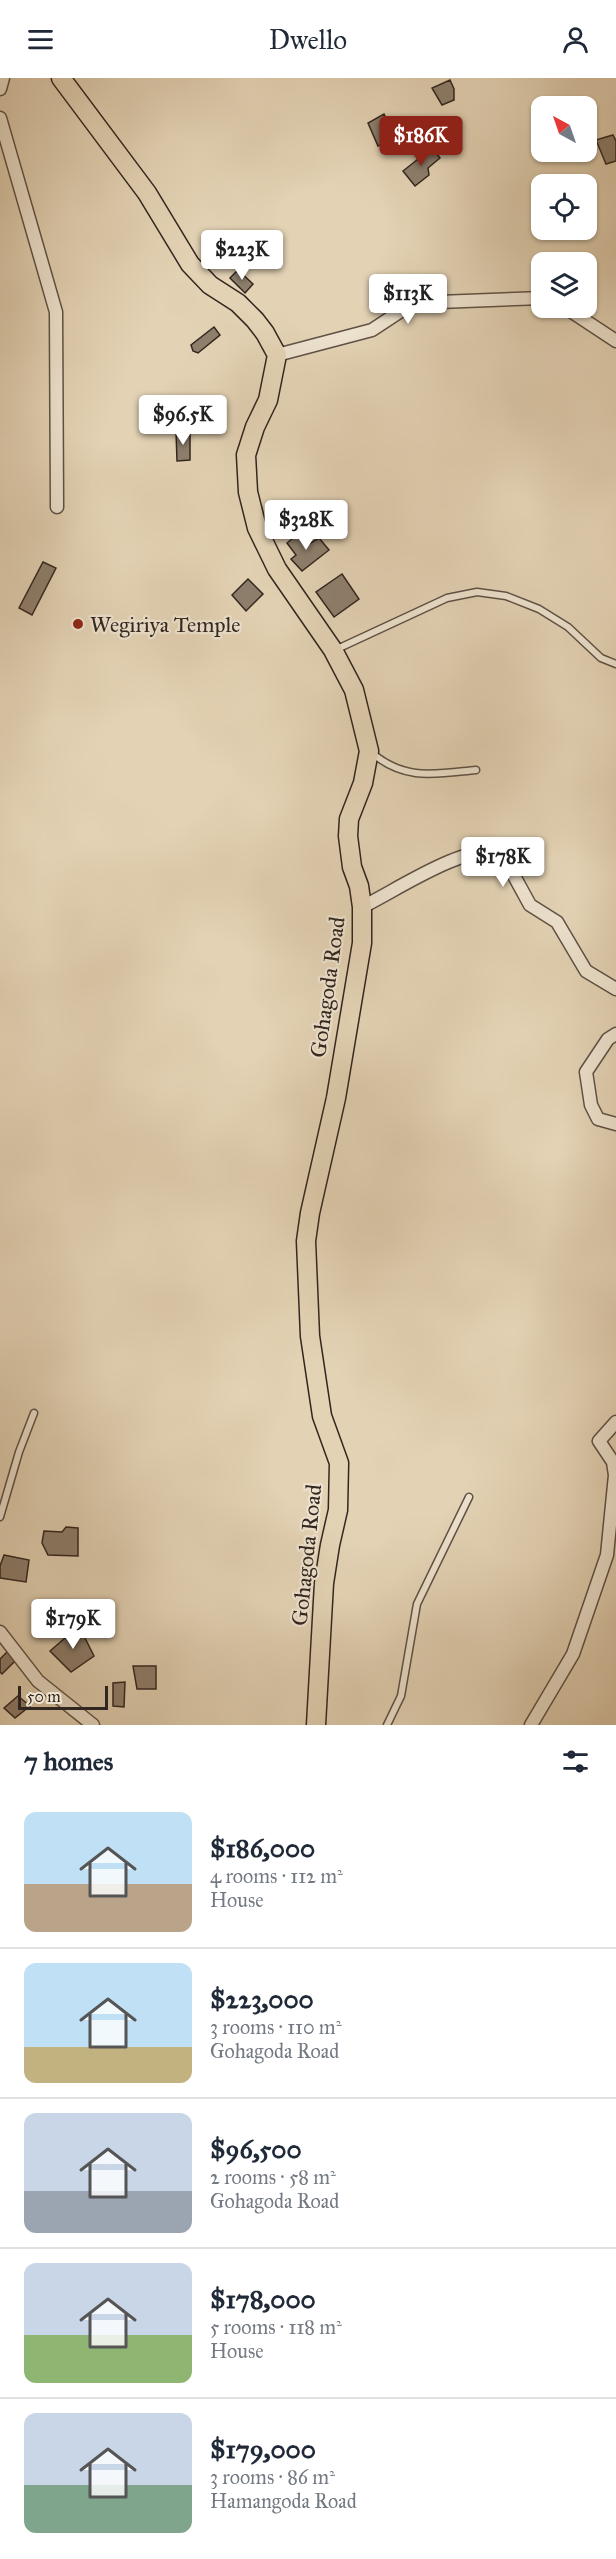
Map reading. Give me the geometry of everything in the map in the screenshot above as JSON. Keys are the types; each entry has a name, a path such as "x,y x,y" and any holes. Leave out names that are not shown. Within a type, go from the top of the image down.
{"main road":[{"path":"61,78 147,193 190,264 210,285 238,303 255,320 277,355"},
{"name":"Gohagoda Road","path":"277,355 268,400 255,427 246,455 248,492 257,528 277,569 333,650 354,690 369,751 363,783 349,819 348,836 350,857 362,907 362,943 336,1098 310,1213 306,1241 310,1336 320,1406 339,1463 338,1510 324,1583 316,1725"}],"street":[{"path":"0,89 3,78"},
{"path":"0,118 56,312 57,507"},
{"path":"277,355 372,330 413,303 531,298"},
{"path":"581,318 616,341"},
{"path":"362,907 443,864 488,850 501,852 530,905 557,922 586,971 616,989"},
{"path":"616,1034 608,1039 586,1072 591,1105 598,1119 616,1124"},
{"path":"531,1725 573,1654 607,1555 615,1475 613,1462 598,1442 616,1422"},
{"path":"0,1632 38,1681 93,1725"}],"lane":[{"path":"333,650 447,598 477,592 506,596 539,609 568,627 601,658 616,664"},
{"path":"369,751 394,769 419,775 476,770"},
{"path":"0,1517 19,1452 34,1413"},
{"path":"387,1725 401,1696 417,1604 469,1497"}],"building":[{"path":"450,80 454,89 454,100 442,105 432,88"},
{"path":"384,114 396,138 378,146 368,123"},
{"path":"613,135 616,141 616,161 606,164 597,140"},
{"path":"432,148 440,158 428,168 429,175 415,186 403,171"},
{"path":"238,270 253,284 245,293 230,278"},
{"path":"214,327 220,335 198,353 193,351 191,345"},
{"path":"176,431 190,431 190,460 177,461"},
{"path":"300,532 309,544 319,538 329,550 302,571 291,559 296,555 287,543"},
{"path":"43,562 56,568 32,615 19,608"},
{"path":"342,574 359,599 334,617 316,592"},
{"path":"248,579 263,594 246,611 232,595"},
{"path":"66,1527 78,1528 78,1556 48,1555 42,1543 44,1531 62,1532"},
{"path":"4,1555 29,1560 26,1582 0,1578 0,1566"},
{"path":"79,1626 94,1656 71,1672 50,1651"},
{"path":"7,1652 16,1660 2,1674 0,1659"},
{"path":"133,1666 156,1666 156,1689 137,1689"},
{"path":"125,1682 124,1707 113,1706 113,1683"},
{"path":"18,1696 30,1706 15,1718 4,1708"}],"place":[{"name":"Wegiriya Temple","path":"78,624"}]}
